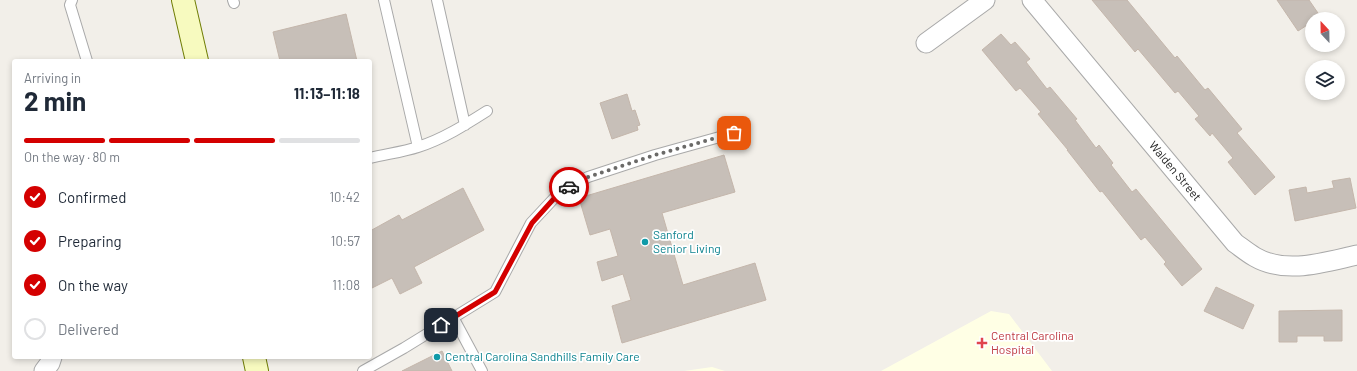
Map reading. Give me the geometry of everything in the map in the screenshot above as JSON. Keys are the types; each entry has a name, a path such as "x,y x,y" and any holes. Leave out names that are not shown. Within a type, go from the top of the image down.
{"main road":[{"path":"183,0 197,59"},
{"path":"254,359 257,371"}],"street":[{"path":"926,43 985,0"},
{"name":"Walden Street","path":"1032,0 1235,243 1256,258 1280,266 1309,265 1357,255"},
{"path":"44,371 51,359"}],"lane":[{"path":"72,0 70,5 86,59"},
{"path":"384,0 418,147"},
{"path":"437,0 465,125"},
{"path":"372,158 418,147 465,125 487,111"},
{"path":"363,371 404,348 495,292 532,223 559,193 588,177 655,155 734,133"},
{"path":"453,317 482,371"}],"shaded area":[{"name":"Central Carolina Hospital","path":"991,311 1009,314 1052,371 881,371"},
{"path":"712,367 725,371 684,371"}],"building":[{"path":"1092,0 1127,0 1175,58 1177,56 1205,90 1208,88 1242,129 1237,133 1275,177 1255,195 1228,162 1233,158 1212,133 1210,136 1195,119 1199,116 1178,91 1175,93 1138,49 1135,52"},
{"path":"1277,0 1309,0 1317,12 1305,12 1305,26 1298,31"},
{"path":"346,14 357,59 280,59 273,32"},
{"path":"1001,34 1011,45 1015,42 1030,59 1026,62 1047,89 1050,87 1077,119 1075,120 1096,148 1099,145 1113,163 1111,165 1132,192 1136,189 1202,269 1182,286 1164,264 1166,262 1145,237 1141,240 1102,191 1100,192 1038,114 1041,112 1020,88 1016,91 982,50"},
{"path":"627,94 632,111 635,110 640,125 637,126 638,130 612,139 600,103"},
{"name":"Sanford Senior Living","path":"724,155 735,192 662,213 683,285 755,263 766,300 622,343 612,306 631,300 623,274 602,281 597,262 618,256 610,229 590,235 579,198"},
{"path":"1350,178 1356,208 1295,221 1289,190 1306,187 1307,193 1334,188 1332,181"},
{"path":"463,188 484,230 414,267 422,283 400,294 392,278 372,288 372,230 399,215 402,220"},
{"path":"1216,287 1254,305 1243,329 1204,311"},
{"path":"1342,310 1342,341 1324,341 1324,336 1297,336 1297,342 1279,342 1279,311"},
{"name":"Central Carolina Sandhills Family Care","path":"442,351 452,371 402,371"}],"way so far":[{"path":"569,187 588,177 655,155 734,133"}],"place":[{"name":"Sanford Senior Living","path":"645,242"},
{"name":"Central Carolina Hospital","path":"982,343"},
{"name":"Central Carolina Sandhills Family Care","path":"437,357"}],"route":[{"path":"441,325 495,292 532,223 559,193 569,187"}]}
